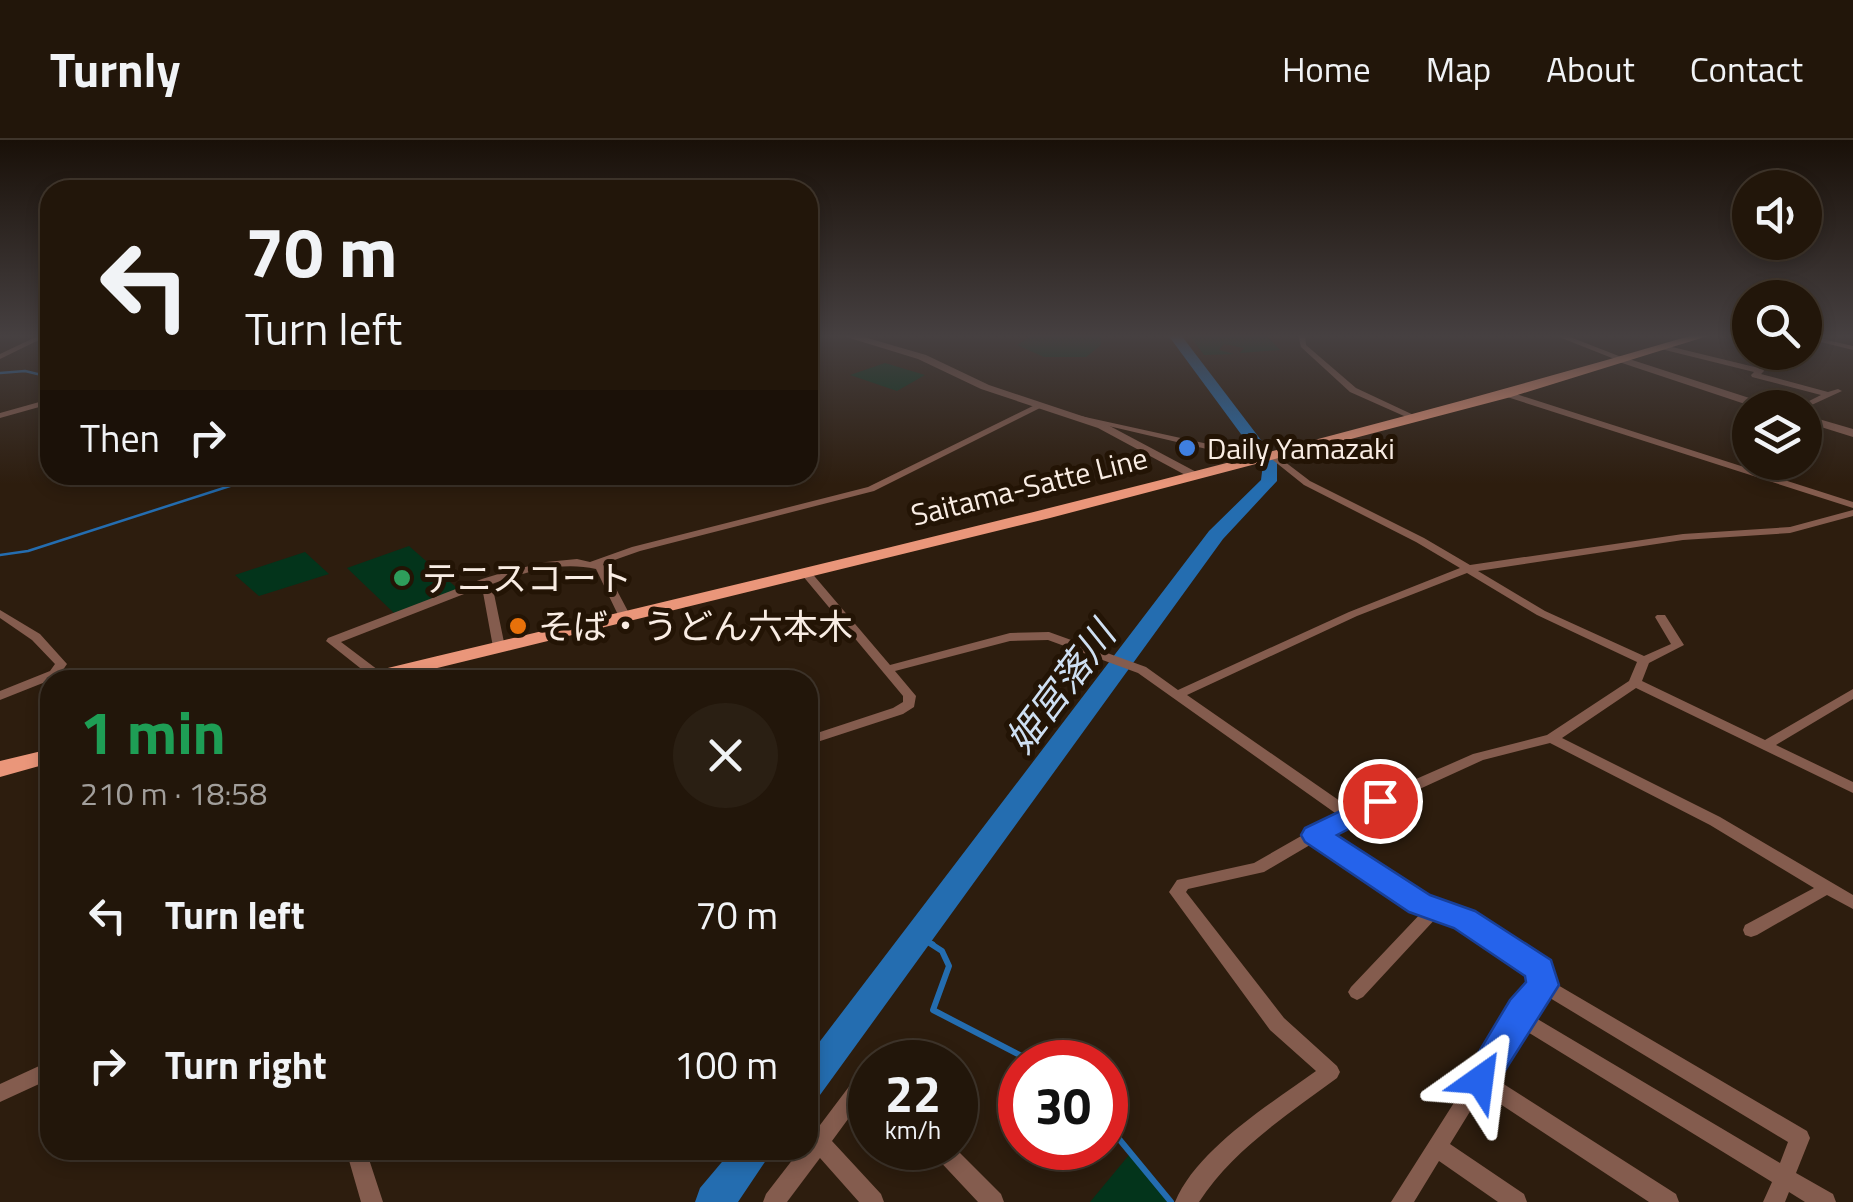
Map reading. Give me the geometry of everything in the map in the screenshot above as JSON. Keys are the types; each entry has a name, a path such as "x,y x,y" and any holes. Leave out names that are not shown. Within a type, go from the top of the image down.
{"main road":[{"name":"Saitama-Satte Line","path":"404,670 806,573 1539,385"},
{"path":"0,768 40,758"}],"street":[{"path":"980,385 1125,436 1194,474"},
{"path":"1347,385 1416,418"},
{"path":"1699,385 1732,396"},
{"path":"1822,390 1834,393 1822,398"},
{"path":"1507,394 1853,505"},
{"path":"0,416 40,404"},
{"path":"594,564 636,549 871,489 1042,405"},
{"path":"1070,414 1262,457 1468,569 1540,613 1644,661"},
{"path":"1822,423 1853,433"},
{"path":"1178,696 1352,614 1468,569 1682,537 1790,530 1853,512"},
{"path":"363,670 332,641 486,581 570,561 600,567 625,616"},
{"path":"806,573 910,696 909,704 818,737"},
{"path":"486,581 499,647"},
{"path":"0,613 36,636 62,664 57,670"},
{"path":"1186,1202 1198,1181 1249,1133 1330,1072 1277,1024 1177,892 1183,884 1258,868 1349,815 1478,757 1552,738 1635,684 1644,661 1678,646 1661,617"},
{"path":"888,669 1030,634 1110,658 1142,670 1349,815"},
{"path":"0,696 40,680"},
{"path":"1635,684 1853,788"},
{"path":"1765,746 1853,693"},
{"path":"1552,738 1715,822 1853,904"},
{"path":"1315,835 1420,904 1464,920 1540,969 1543,985 1402,1202"},
{"path":"1751,930 1829,887"},
{"path":"1357,992 1435,909"},
{"path":"1543,985 1800,1138 1774,1202"},
{"path":"1518,1018 1825,1202"},
{"path":"0,1094 40,1075"},
{"path":"1480,1080 1668,1202"},
{"path":"848,1103 818,1142 873,1202"},
{"path":"1437,1147 1516,1202"},
{"path":"359,1160 372,1202"},
{"path":"774,1202 805,1160"},
{"path":"963,1170 994,1202"}],"green space":[{"path":"878,385 908,385 897,391"},
{"name":"テニスコート","path":"409,546 458,589 394,613 347,568"},
{"name":"テニスコート","path":"305,552 329,574 259,596 235,575"},
{"path":"1128,1156 1168,1202 1090,1202 1117,1170 1128,1170"}],"waterway":[{"name":"姫宮落川","path":"818,1071 1216,535 1269,481 1271,464 1211,385"},
{"path":"0,555 28,551 233,485"},
{"path":"917,936 933,944"},
{"path":"928,942 942,951 949,966 933,1010 998,1044"},
{"path":"1128,1150 1171,1202"},
{"name":"姫宮落川","path":"714,1202 747,1160"}],"place":[{"name":"Daily Yamazaki","path":"1187,448"},
{"name":"テニスコート","path":"402,578"},
{"name":"そば・うどん六本木","path":"518,626"}],"route":[{"path":"1380,801 1315,835 1420,904 1464,920 1540,969 1543,985 1522,1010 1480,1080"}]}
